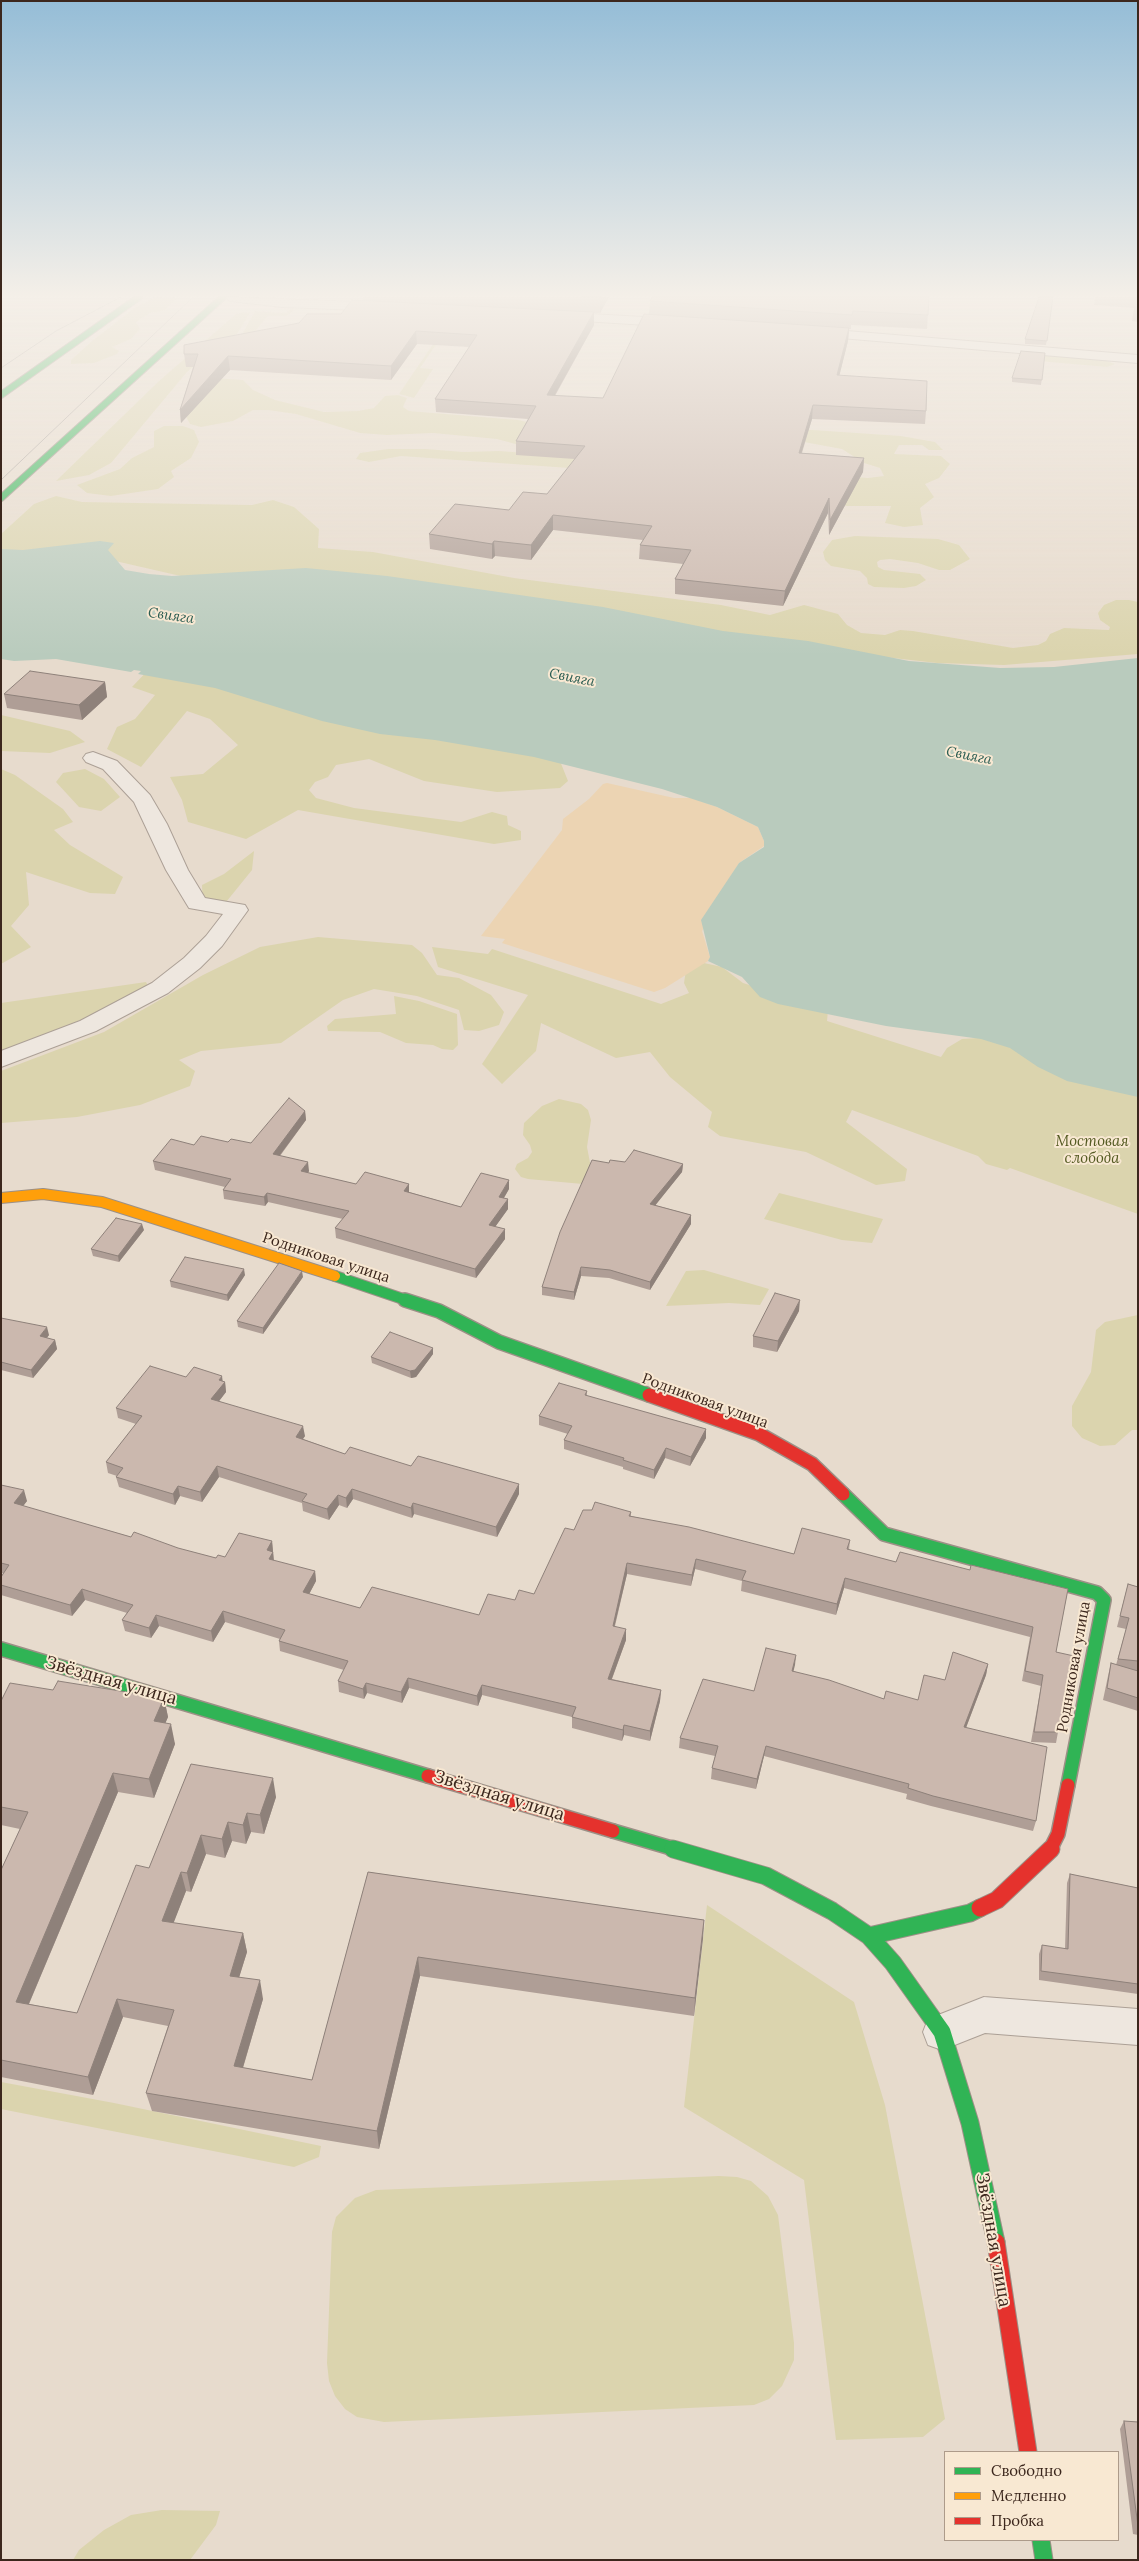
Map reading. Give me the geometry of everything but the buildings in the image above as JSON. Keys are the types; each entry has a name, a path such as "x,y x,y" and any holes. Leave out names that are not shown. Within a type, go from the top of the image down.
{"street":[{"path":"1,498 90,417"},
{"path":"1,1060 88,1026 160,988 192,964 209,947 237,910 197,903 177,870 157,824 142,799 110,766 93,758"},
{"name":"Родниковая улица","path":"1,1198 42,1194 102,1202 195,1230 439,1311 499,1342 759,1434 812,1464 884,1534 1097,1593 1104,1600 1058,1834 1050,1850 996,1900 970,1914 869,1936"},
{"name":"Звёздная улица","path":"1,1648 766,1876 832,1911 869,1936 893,1963 942,2032 970,2123 993,2224 1028,2451"},
{"path":"942,2032 984,2015 1138,2027"},
{"path":"1041,2541 1044,2560"}],"green space":[{"path":"122,417 150,417 111,463 89,475 56,481"},
{"path":"186,417 241,417 233,421 201,427 190,424"},
{"path":"304,417 476,417 518,420 549,427 519,445 497,439 433,433 387,435 360,433"},
{"path":"164,426 183,426 194,430 199,442 191,458 171,471 174,477 158,489 111,496 87,493 77,485 120,469 132,458 154,447 154,431"},
{"path":"798,429 901,436 935,442 943,450 929,450 922,445 899,445 894,454 941,456 950,464 939,478 925,484 934,497 920,508 923,525 904,527 885,523 891,506 847,506 806,502 625,472 401,456 369,462 356,459 360,453 388,449 426,449 463,452 499,451 868,478 884,476 880,468 864,463 842,449 782,438"},
{"path":"56,496 82,502 252,505 273,500 294,507 319,529 318,548 373,552 514,578 721,605 770,615 804,605 838,614 847,625 861,633 885,635 900,630 913,631 1013,648 1038,645 1046,641 1050,634 1064,628 1109,630 1110,627 1100,620 1098,613 1104,605 1116,600 1129,600 1138,602 1138,654 1004,665 937,663 185,577 54,547 17,552 1,549 1,534 34,504"},
{"path":"855,536 938,539 959,545 970,559 950,570 939,570 918,563 890,559 880,560 877,562 878,567 884,570 920,574 926,580 916,586 904,588 874,587 868,584 867,578 860,571 831,566 825,560 823,552 832,540"},
{"path":"152,666 558,756 568,781 560,788 497,792 424,781 369,759 336,765 328,777 315,782 309,790 316,798 354,808 461,822 492,812 507,816 508,825 521,831 521,840 494,844 298,810 246,839 188,822 182,800 170,777 203,774 238,745 210,719 187,711 141,767 107,749 117,727 135,719 155,695 132,687"},
{"path":"1,715 70,731 85,742 50,753 1,751"},
{"path":"1,769 15,775 63,809 73,822 54,830 70,845 123,877 115,894 90,893 26,872 29,905 11,926 31,947 1,964"},
{"path":"85,769 104,779 120,797 101,811 79,807 56,782 63,773"},
{"path":"254,851 252,870 218,912 203,911 202,885 224,874"},
{"path":"318,937 412,945 422,953 437,975 459,978 491,995 504,1012 499,1025 479,1031 464,1030 459,1010 417,996 374,989 343,1000 281,1043 201,1051 179,1060 195,1071 190,1086 140,1105 77,1117 1,1123 1,1071 104,1032 203,975 260,947"},
{"name":"Мостовая слобода","path":"432,947 488,954 492,949 661,1004 689,993 684,983 686,970 704,963 722,967 743,983 828,1010 827,1021 941,1057 947,1048 962,1039 993,1037 1138,1088 1138,1214 1010,1168 1007,1170 986,1164 978,1156 852,1110 846,1122 907,1169 905,1181 876,1185 806,1152 720,1136 708,1127 712,1112 670,1077 650,1052 616,1058 541,1023 536,1051 502,1084 482,1064 528,995 438,967"},
{"path":"146,982 149,988 28,1044 1,1052 1,1003"},
{"path":"394,996 419,1001 457,1014 458,1045 453,1050 442,1049 433,1045 406,1043 380,1032 328,1031 327,1026 335,1019 396,1014"},
{"path":"559,1099 581,1104 588,1110 591,1120 587,1147 592,1173 583,1184 528,1179 521,1177 515,1169 517,1164 528,1158 532,1152 530,1145 523,1135 524,1123 542,1106"},
{"path":"779,1193 883,1219 872,1243 842,1240 764,1219"},
{"path":"704,1270 769,1289 760,1305 729,1303 666,1306 686,1271"},
{"path":"1138,1315 1138,1430 1132,1430 1115,1445 1100,1446 1082,1438 1072,1426 1072,1406 1091,1372 1096,1330 1105,1322"},
{"path":"707,1905 854,2002 885,2105 945,2419 923,2437 836,2440 804,2180 684,2107"},
{"path":"1,2082 114,2103 321,2146 319,2157 294,2167 1,2109"},
{"path":"719,2176 737,2177 751,2181 768,2196 778,2215 794,2343 794,2360 782,2386 769,2399 754,2405 384,2422 357,2417 345,2409 335,2396 329,2381 327,2363 332,2232 336,2217 355,2198 376,2190"},
{"path":"162,2510 220,2511 216,2525 190,2560 73,2560 79,2550 104,2530 131,2515"}],"sand":[{"path":"607,783 674,798 692,798 717,807 758,827 764,841 764,846 739,863 702,931 710,957 708,961 665,988 654,992 502,943 505,939 481,936 562,830 563,819 589,799 603,784"}],"water":[{"name":"Свияга","path":"100,541 114,543 108,550 125,570 149,574 172,576 306,568 387,576 603,607 723,631 808,641 909,661 1000,668 1054,667 1138,658 1138,1097 1067,1081 1038,1067 1010,1048 981,1039 886,1026 778,1004 760,997 742,977 708,961 710,957 701,920 739,863 764,847 764,841 758,827 717,807 662,789 534,757 435,740 380,734 322,721 215,688 138,674 141,671 134,670 131,672 56,659 14,661 1,659 1,549 23,550"}],"tram line":[{"path":"1,480 68,417"}],"traffic: fast":[{"path":"1,498 91,417"},
{"path":"335,1276 439,1311 499,1342 649,1395"},
{"path":"843,1494 884,1534 1097,1593 1104,1600 1068,1785"},
{"path":"1,1649 428,1776"},
{"path":"613,1831 766,1876 832,1911 869,1936 893,1963 942,2032 970,2123 996,2242"},
{"path":"869,1936 970,1913 980,1908"},
{"path":"1041,2541 1044,2560"}],"traffic: slow":[{"path":"1,1198 43,1194 102,1202 335,1276"}],"traffic: jam":[{"path":"649,1395 759,1434 812,1464 843,1494"},
{"path":"428,1776 613,1831"},
{"path":"980,1908 997,1900 1050,1850 1058,1834 1068,1785"},
{"path":"996,2242 1028,2451"}]}
